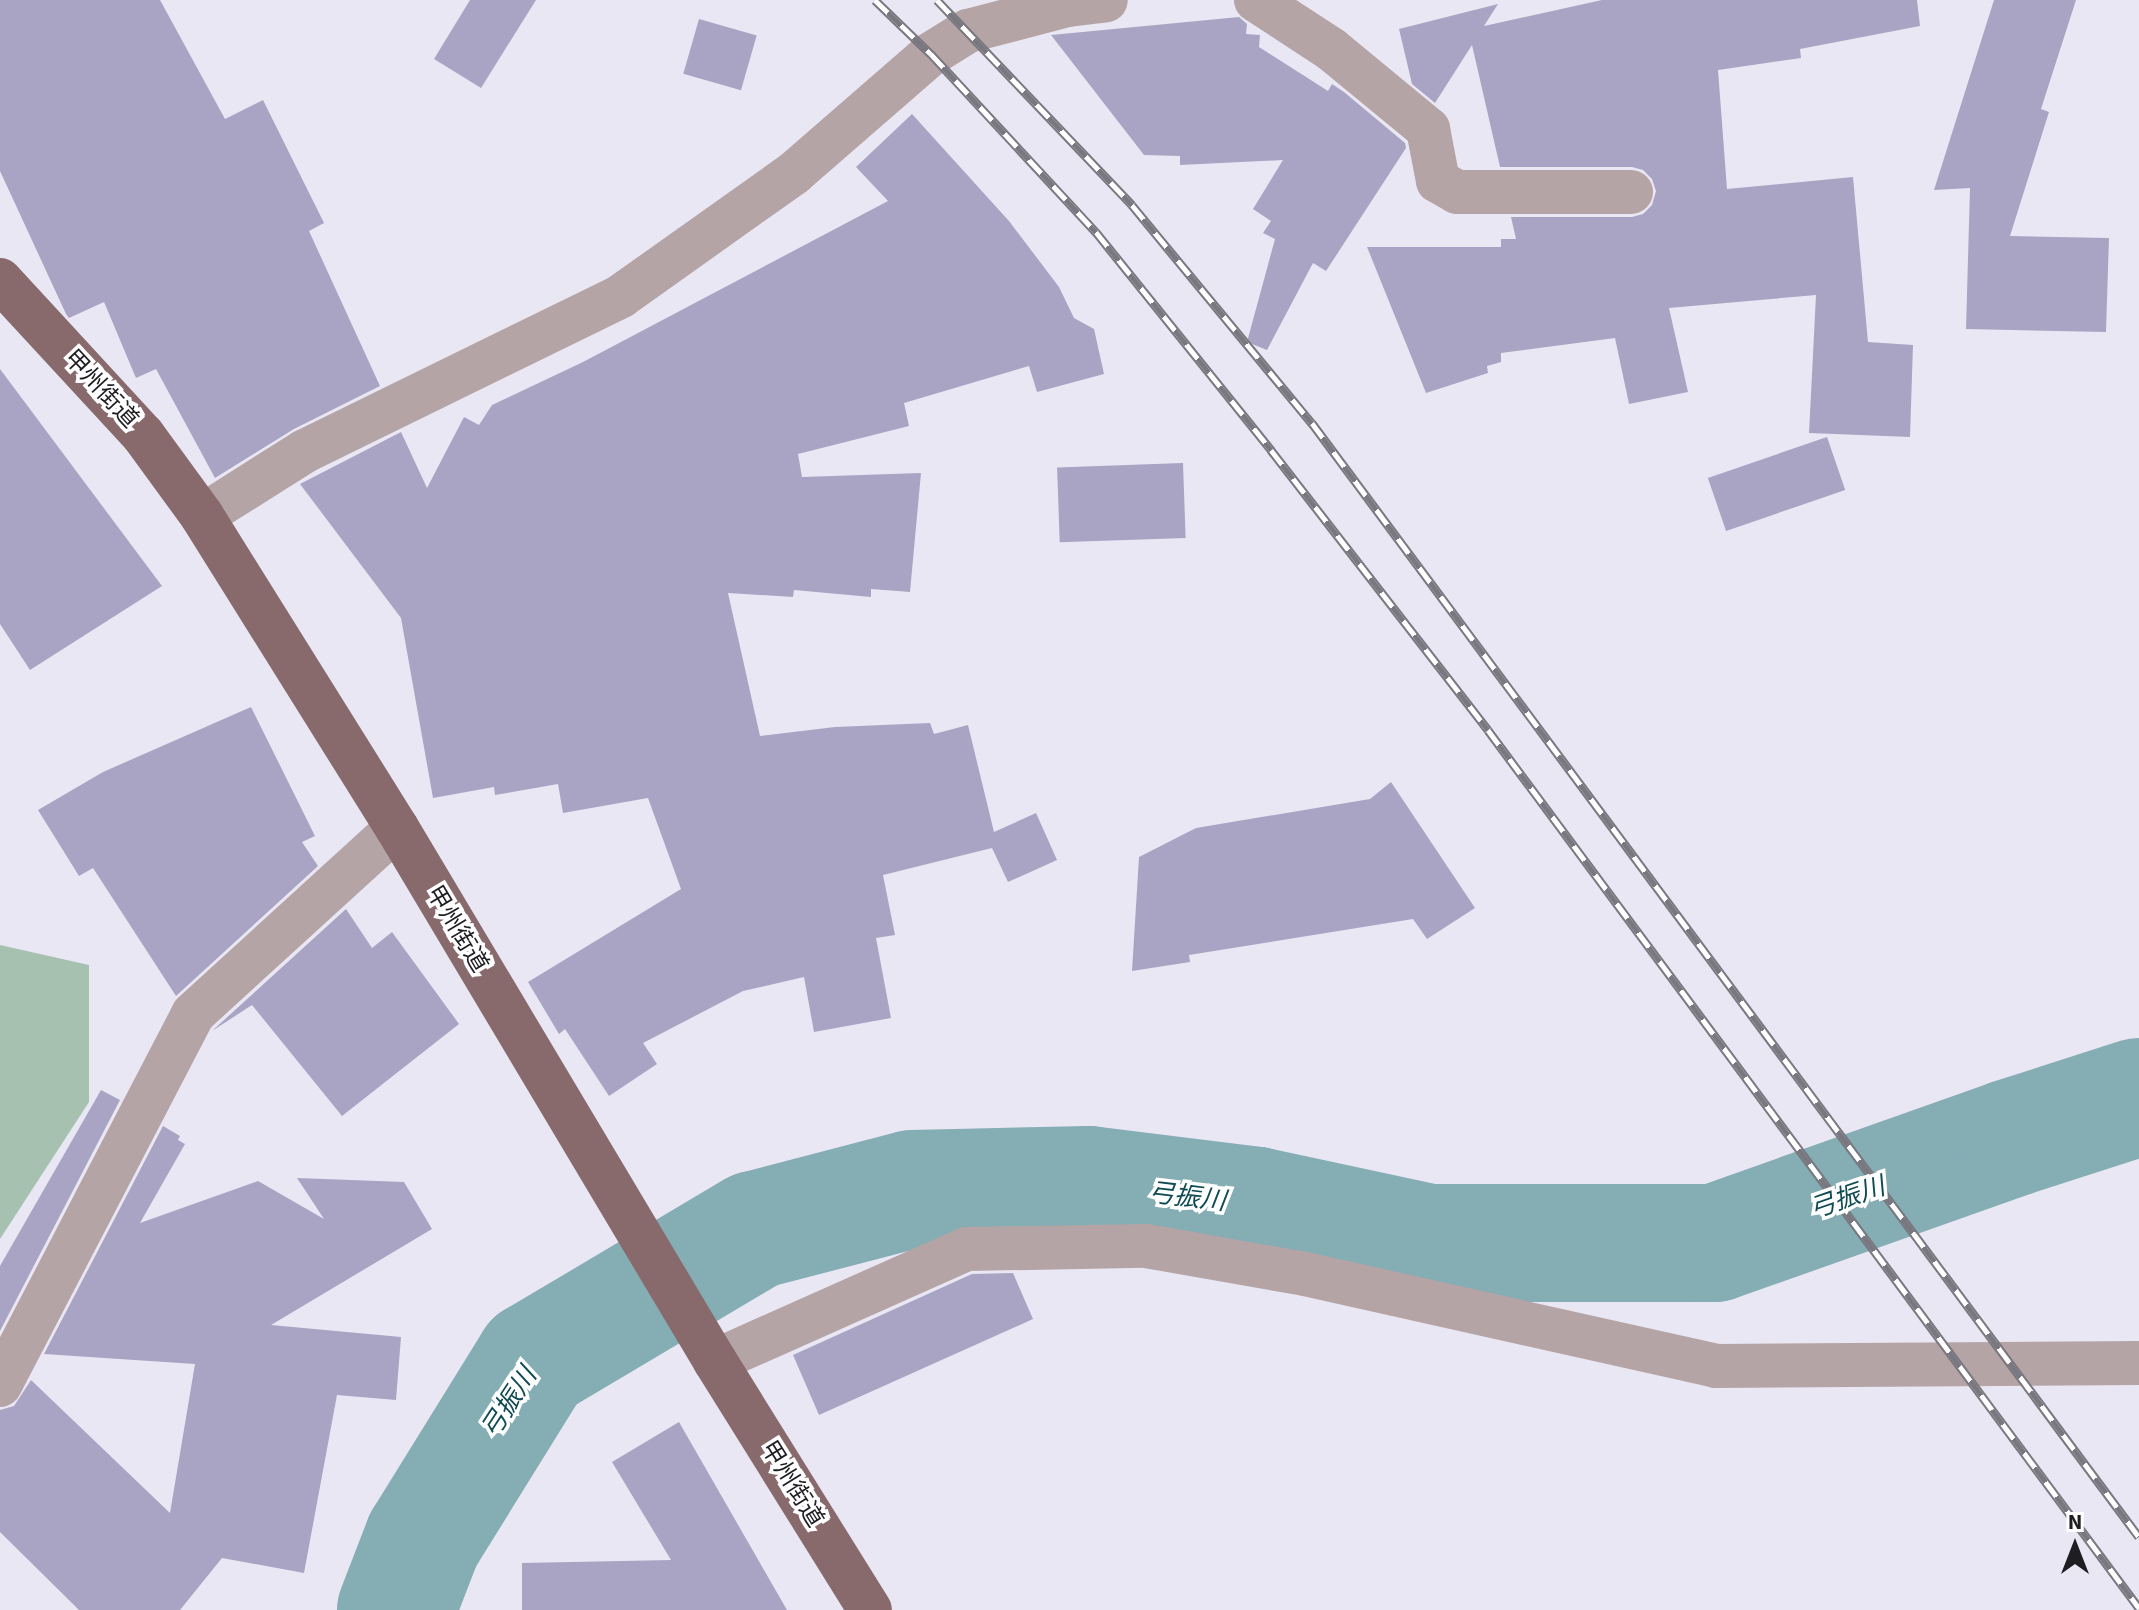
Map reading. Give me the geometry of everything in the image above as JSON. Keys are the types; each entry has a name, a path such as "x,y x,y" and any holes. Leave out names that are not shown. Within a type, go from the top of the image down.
{"main road":[{"name":"甲州街道","path":"0,280 143,435 202,516 397,828 715,1361 870,1610"}],"street":[{"path":"202,516 305,451 621,296 794,173 931,54 968,31 1068,5 1106,0"},
{"path":"1256,0 1331,49 1428,129 1438,181 1457,192 1631,192"},
{"path":"0,1385 193,1014 397,828"},
{"path":"715,1361 967,1249 1146,1246 1305,1274 1716,1366 2139,1363"}],"green space":[{"path":"0,945 89,965 89,1102 0,1239"}],"building":[{"path":"0,0 160,0 225,119 263,100 324,223 309,231 380,386 294,429 215,478 156,369 136,378 104,302 69,318 66,314 0,171"},
{"path":"470,0 536,0 481,88 434,59"},
{"path":"1602,0 1917,0 1920,26 1800,49 1801,58 1718,70 1727,189 1853,177 1868,342 1913,345 1910,437 1809,433 1816,295 1669,308 1688,392 1629,404 1615,338 1501,353 1501,362 1487,366 1488,373 1426,393 1367,247 1501,247 1501,239 1516,239 1511,217 1632,217 1643,214 1652,205 1656,191 1652,179 1643,170 1632,167 1500,167 1472,45 1435,103 1412,84 1399,29 1498,4 1484,26"},
{"path":"1994,0 2076,0 2041,109 2049,112 2010,236 2109,238 2106,332 1966,329 1970,188 1934,190"},
{"path":"1239,17 1247,24 1246,34 1260,35 1259,47 1328,91 1332,84 1344,92 1405,143 1406,148 1326,271 1313,263 1267,350 1247,342 1275,239 1263,233 1271,221 1253,209 1283,160 1180,165 1180,156 1144,155 1051,35"},
{"path":"699,19 757,36 741,90 683,74"},
{"path":"912,114 1009,221 1059,287 1074,318 1094,329 1104,374 1037,392 1029,366 904,403 909,426 798,454 802,477 921,473 910,592 871,589 871,597 794,590 793,597 728,593 760,736 835,727 930,723 934,734 968,725 994,832 1036,813 1057,860 1008,882 992,848 883,875 895,935 876,938 891,1018 814,1032 804,977 743,991 643,1043 657,1064 609,1096 565,1029 559,1034 528,982 681,889 648,798 563,813 558,784 495,795 494,787 433,798 401,618 300,484 401,432 427,488 464,417 479,425 492,405 583,362 888,201 856,167"},
{"path":"0,369 162,586 30,670 0,624"},
{"path":"1827,437 1845,490 1726,531 1708,478"},
{"path":"1183,463 1186,538 1060,542 1057,467"},
{"path":"251,707 315,836 302,842 318,866 176,996 93,868 79,876 38,810 103,772"},
{"path":"1391,782 1475,908 1427,939 1413,919 1189,955 1190,962 1132,971 1139,857 1196,828 1370,799"},
{"path":"346,909 372,948 392,932 459,1024 342,1116 252,1005 212,1031"},
{"path":"101,1090 120,1100 0,1331 0,1266"},
{"path":"163,1126 180,1136 178,1140 185,1144 140,1223 258,1181 324,1219 297,1178 404,1182 432,1229 271,1325 401,1337 396,1400 337,1395 304,1573 222,1558 180,1610 79,1610 0,1532 0,1410 14,1406 31,1380 170,1513 195,1364 44,1354"},
{"path":"1013,1273 1033,1319 819,1415 793,1355 972,1274"},
{"path":"679,1422 787,1610 522,1610 522,1563 671,1560 612,1462"}],"waterway":[{"name":"弓振川","path":"396,1610 423,1540 534,1361 755,1230 912,1189 1089,1185 1257,1206 1430,1243 1715,1243 2011,1138 2139,1097"}],"railway":[{"path":"875,0 931,54 1096,232 1271,450 1488,730 2139,1608"},
{"path":"937,0 1132,205 1312,423 2139,1537"}]}
